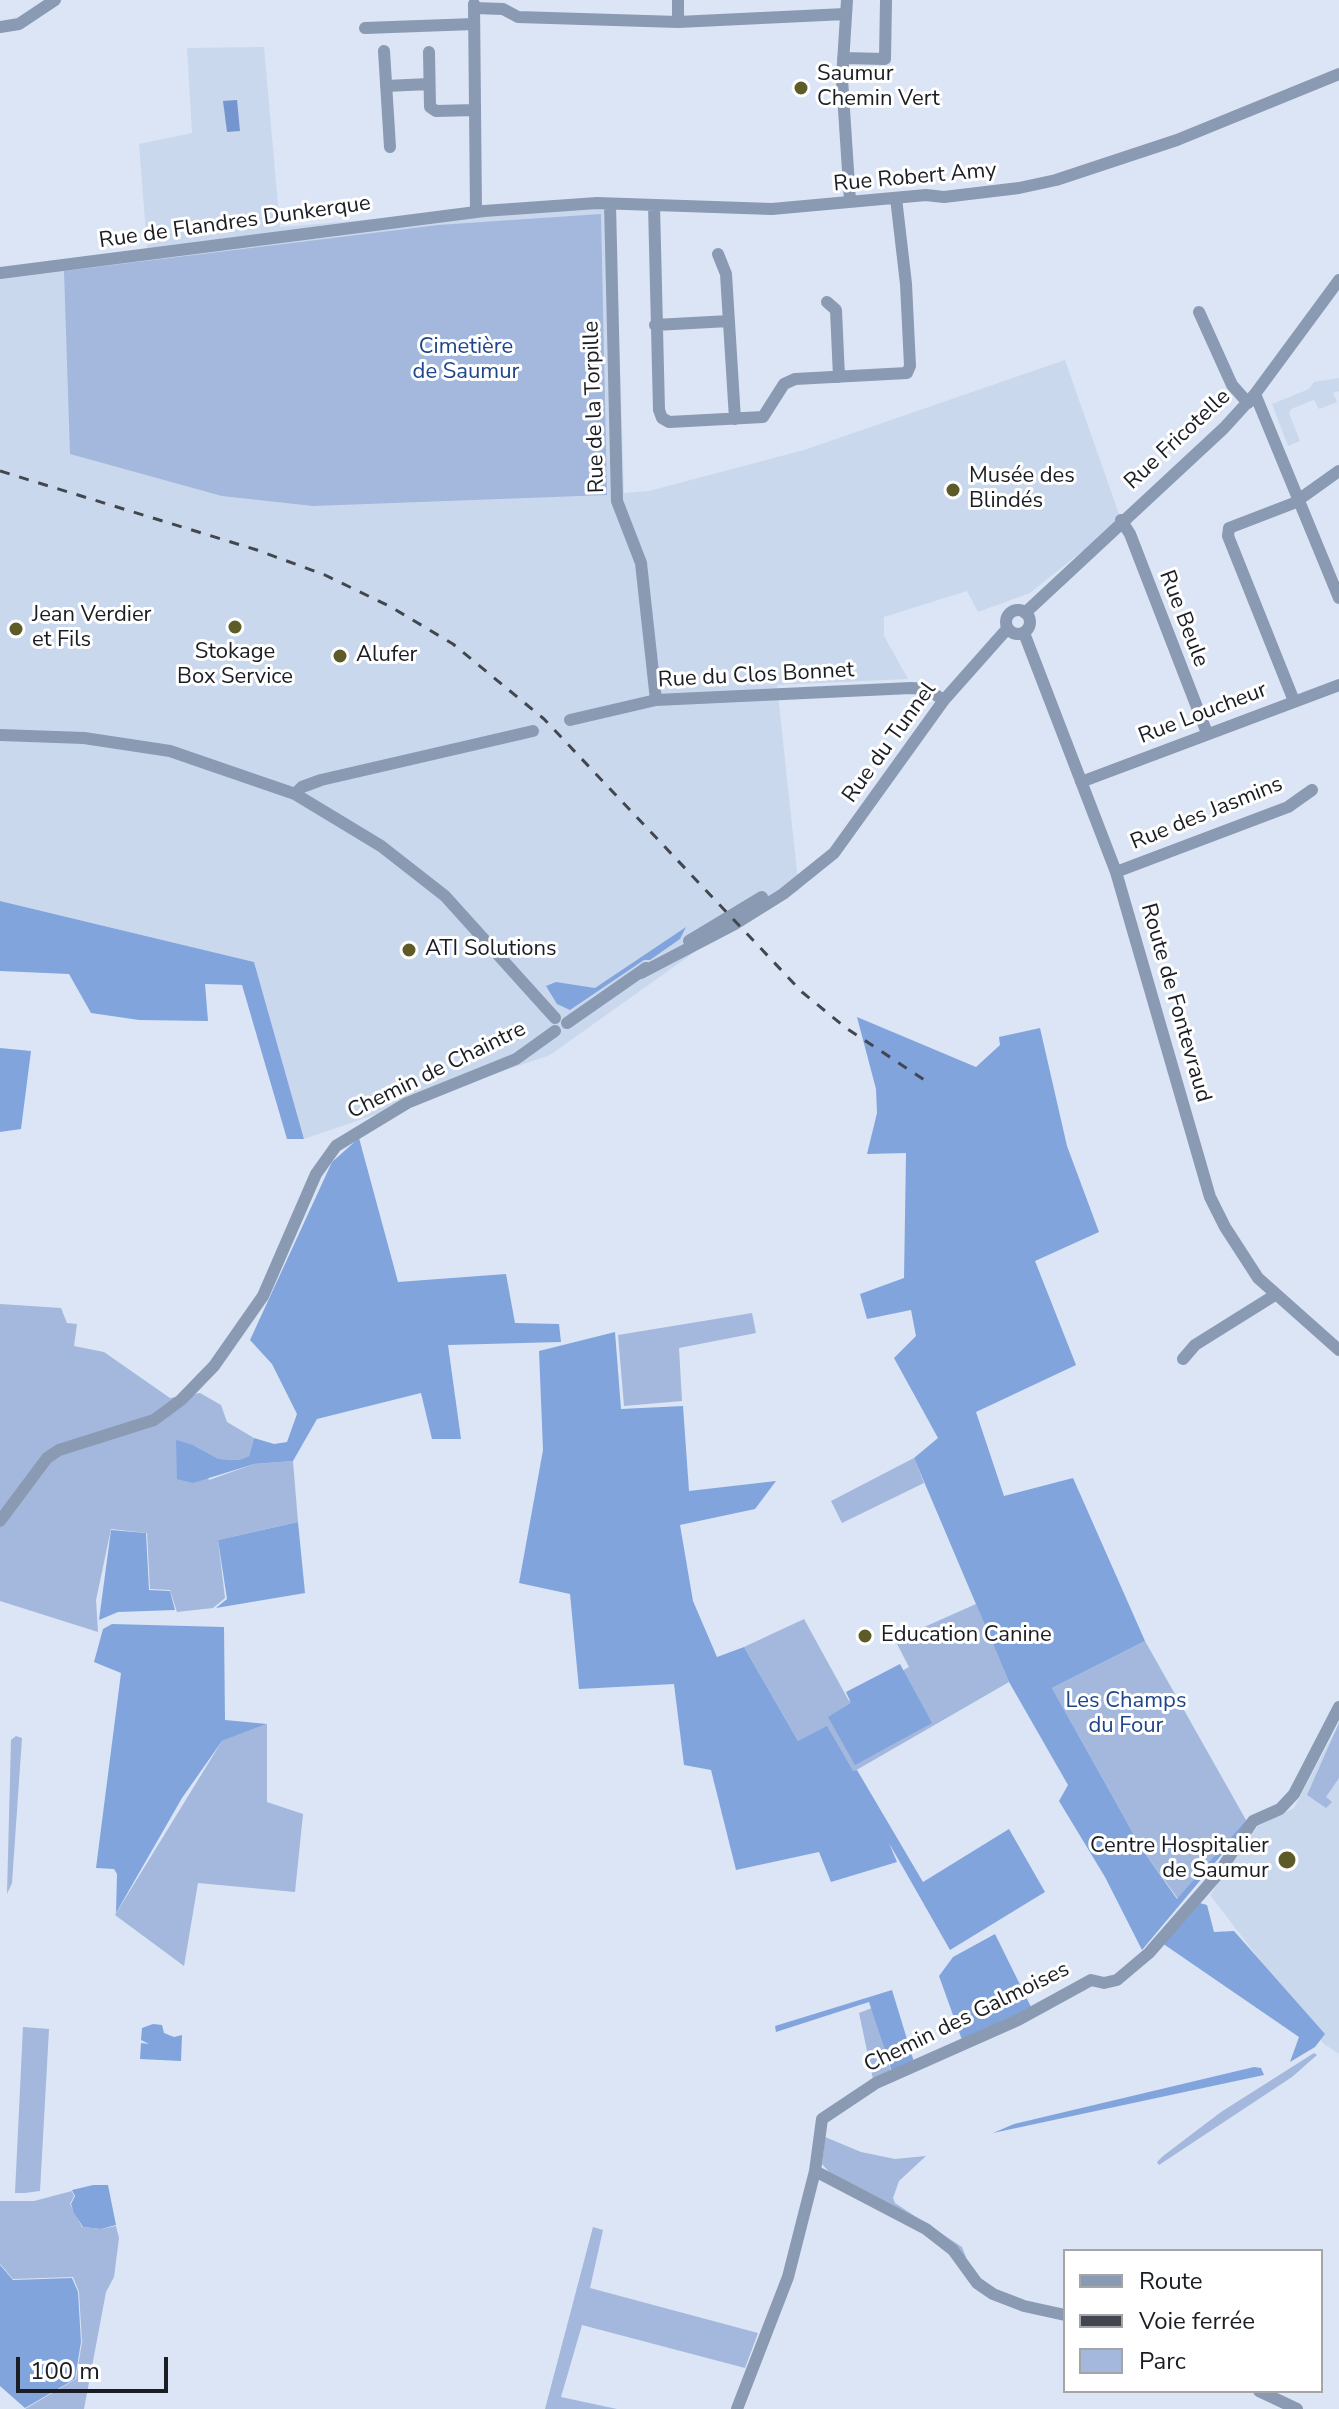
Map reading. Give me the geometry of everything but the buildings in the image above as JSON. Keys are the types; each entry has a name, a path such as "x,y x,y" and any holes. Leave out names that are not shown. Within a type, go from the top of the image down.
{"street":[{"path":"0,27 19,24 55,0"},
{"path":"678,0 678,22"},
{"path":"847,0 843,58 850,201"},
{"path":"843,58 885,59 886,0"},
{"path":"476,212 474,4 503,9 518,17 678,22 845,14"},
{"path":"365,28 474,24"},
{"path":"384,51 390,147"},
{"path":"429,52 430,107 436,111 475,110"},
{"name":"Rue Robert Amy","path":"476,212 610,204 772,209 850,201 944,197 1056,180 1198,132 1339,74"},
{"path":"386,86 429,84"},
{"path":"654,205 655,325 662,418 669,422 768,414 788,381 907,373 910,366 906,284 896,198"},
{"name":"Rue de la Torpille","path":"610,204 617,501 641,563 656,700"},
{"name":"Rue de Flandres Dunkerque","path":"0,273 476,212"},
{"path":"718,254 726,274 735,419"},
{"name":"Rue Fricotelle","path":"1025,613 1251,398 1339,280"},
{"path":"827,302 836,310 839,377"},
{"path":"1199,312 1232,385 1251,398 1300,499 1339,598"},
{"path":"655,325 729,321"},
{"path":"1294,701 1228,536 1229,528 1300,499 1339,471"},
{"name":"Rue Beule","path":"1121,520 1130,534 1207,733"},
{"path":"1017,610 1025,613 1030,623 1024,633 1013,634 1007,629 1009,613 1017,610"},
{"name":"Rue du Tunnel","path":"559,1024 641,973 735,924 804,877 846,841 901,756 944,700 1007,629"},
{"name":"Route de Fontevraud","path":"1024,633 1116,872 1210,1197 1251,1269 1275,1295 1339,1350"},
{"name":"Rue Loucheur","path":"1081,782 1339,685"},
{"name":"Rue du Clos Bonnet","path":"570,720 656,700 911,688 926,689 944,700"},
{"path":"295,794 302,787 321,780 533,731"},
{"path":"0,735 84,738 170,751 295,794 381,846 445,896 559,1024"},
{"name":"Rue des Jasmins","path":"1116,872 1288,807 1312,790"},
{"name":"Chemin de Chaintre","path":"0,1521 47,1458 59,1450 154,1420 181,1400 214,1366 263,1296 316,1174 336,1146 407,1103 516,1059 559,1024"},
{"path":"1183,1359 1195,1345 1275,1295"},
{"name":"Chemin des Galmoises","path":"815,2171 822,2119 876,2083 1018,2020 1091,1980 1104,1983 1117,1980 1149,1953 1218,1874 1253,1821 1280,1809 1294,1794 1339,1707"},
{"path":"737,2409 788,2277 815,2171 926,2229 953,2250 977,2283 993,2294 1024,2306 1063,2315"},
{"path":"1263,2393 1297,2409"}],"shaded area":[{"path":"264,47 280,227 615,199 624,493 649,491 804,450 1065,360 1121,520 1030,593 978,612 967,591 884,617 884,636 908,679 777,685 799,890 706,944 550,1055 304,1139 254,962 0,901 0,277 148,259 139,144 192,133 187,48"},
{"path":"237,100 240,131 227,132 223,101"},
{"path":"1339,378 1339,391 1333,393 1337,402 1319,409 1314,400 1291,409 1289,413 1300,441 1288,446 1272,404 1309,389 1314,382"},
{"path":"0,901 254,962 304,1139 287,1139 242,985 205,984 208,1021 139,1020 91,1013 69,974 0,971"},
{"path":"686,927 680,939 570,1010 557,1004 546,986 556,982 595,988"},
{"path":"857,1017 976,1067 1000,1045 999,1037 1040,1028 1067,1146 1099,1232 1035,1261 1076,1365 976,1412 1004,1496 1073,1478 1145,1641 1052,1688 1142,1849 1177,1899 1246,1820 1249,1822 1142,1950 1105,1877 1059,1801 1068,1785 1009,1682 914,1458 938,1438 894,1358 916,1336 911,1310 867,1319 860,1294 904,1278 906,1153 867,1154 877,1113 876,1089"},
{"path":"0,1048 31,1051 21,1129 0,1132"},
{"path":"359,1138 398,1282 506,1274 515,1323 559,1324 561,1342 448,1345 461,1439 432,1439 421,1393 317,1419 293,1461 254,1464 193,1483 177,1479 176,1440 219,1459 239,1460 249,1456 254,1438 274,1444 287,1442 297,1414 272,1364 250,1340 332,1162"},
{"path":"615,1332 621,1409 683,1406 689,1491 776,1481 755,1509 680,1525 693,1601 717,1657 744,1647 798,1741 827,1726 853,1771 857,1770 923,1882 1009,1829 1045,1892 950,1950 889,1843 897,1862 831,1882 819,1852 736,1870 711,1770 684,1765 674,1684 579,1689 570,1594 519,1583 543,1450 539,1351"},
{"path":"298,1522 305,1593 216,1608 227,1599 218,1540"},
{"path":"111,1530 146,1533 149,1590 170,1591 175,1610 118,1612 99,1620"},
{"path":"112,1624 224,1627 225,1720 267,1724 222,1741 182,1798 116,1913 117,1874 114,1869 96,1868 121,1673 94,1662 103,1629"},
{"path":"900,1664 932,1723 855,1765 828,1717 851,1703 846,1692"},
{"name":"Centre Hospitalier de Saumur","path":"1339,1723 1339,2054 1324,2044 1210,1895 1258,1826 1294,1808"},
{"path":"1196,1902 1207,1905 1214,1932 1234,1931 1325,2034 1315,2047 1290,2062 1299,2037 1162,1943"},
{"path":"995,1934 1032,2009 962,2040 939,1976 953,1957"},
{"path":"892,1990 914,2062 892,2072 869,2002 776,2032 775,2026"},
{"path":"162,2025 164,2033 174,2037 182,2035 181,2061 140,2059 141,2043 149,2044 141,2040 142,2028"},
{"path":"1254,2067 1261,2068 1264,2075 993,2133 1014,2124"},
{"path":"108,2185 116,2225 101,2229 83,2227 74,2213 71,2204 75,2196 72,2190"},
{"path":"0,2265 13,2280 72,2278 78,2292 81,2342 75,2379 25,2408 0,2386"}],"green space":[{"name":"Cimetière de Saumur","path":"601,214 607,495 313,506 222,496 70,454 64,271 438,225"},
{"path":"0,1304 61,1308 67,1323 77,1324 74,1346 104,1352 170,1398 200,1393 221,1405 227,1422 254,1438 249,1456 239,1460 219,1459 193,1445 209,1480 254,1464 293,1461 298,1522 218,1540 225,1598 213,1608 177,1612 170,1590 150,1589 147,1533 111,1529 96,1600 98,1632 0,1601"},
{"path":"752,1313 756,1333 679,1348 682,1401 624,1406 618,1335"},
{"path":"914,1458 924,1483 842,1523 831,1501"},
{"path":"976,1604 1009,1682 853,1772 798,1741 744,1647 804,1619 849,1701 909,1667 895,1640"},
{"name":"Les Champs du Four","path":"1145,1641 1246,1820 1178,1899 1142,1849 1052,1688"},
{"path":"1339,1723 1339,1778 1326,1797 1332,1802 1326,1808 1307,1795"},
{"path":"267,1724 267,1802 303,1814 295,1892 198,1883 184,1966 115,1915 222,1741"},
{"path":"16,1736 22,1738 12,1883 7,1894 11,1740"},
{"path":"872,2008 891,2071 873,2079 859,2013"},
{"path":"23,2027 49,2029 40,2191 15,2193"},
{"path":"1314,2053 1317,2055 1292,2077 1159,2165 1157,2162 1163,2156 1221,2112"},
{"path":"825,2137 861,2152 895,2159 926,2156 899,2181 893,2198 895,2203 962,2247 966,2257 963,2260 830,2173 822,2164"},
{"path":"72,2191 74,2196 70,2204 82,2227 101,2229 116,2226 119,2238 114,2277 106,2292 84,2409 25,2409 76,2379 82,2342 79,2292 73,2277 13,2279 0,2264 0,2201 34,2201"},
{"path":"593,2227 603,2230 590,2288 758,2333 745,2368 582,2325 561,2397 617,2409 545,2409"}],"railway":[{"path":"0,471 257,550 325,575 391,607 453,644 544,719 802,992 846,1028 926,1081"}],"place":[{"name":"Saumur Chemin Vert","path":"801,88"},
{"name":"Musée des Blindés","path":"953,490"},
{"name":"Stokage Box Service","path":"235,627"},
{"name":"Jean Verdier et Fils","path":"16,629"},
{"name":"Alufer","path":"340,656"},
{"name":"ATI Solutions","path":"409,950"},
{"name":"Education Canine","path":"865,1636"},
{"name":"Centre Hospitalier de Saumur","path":"1287,1860"}]}
